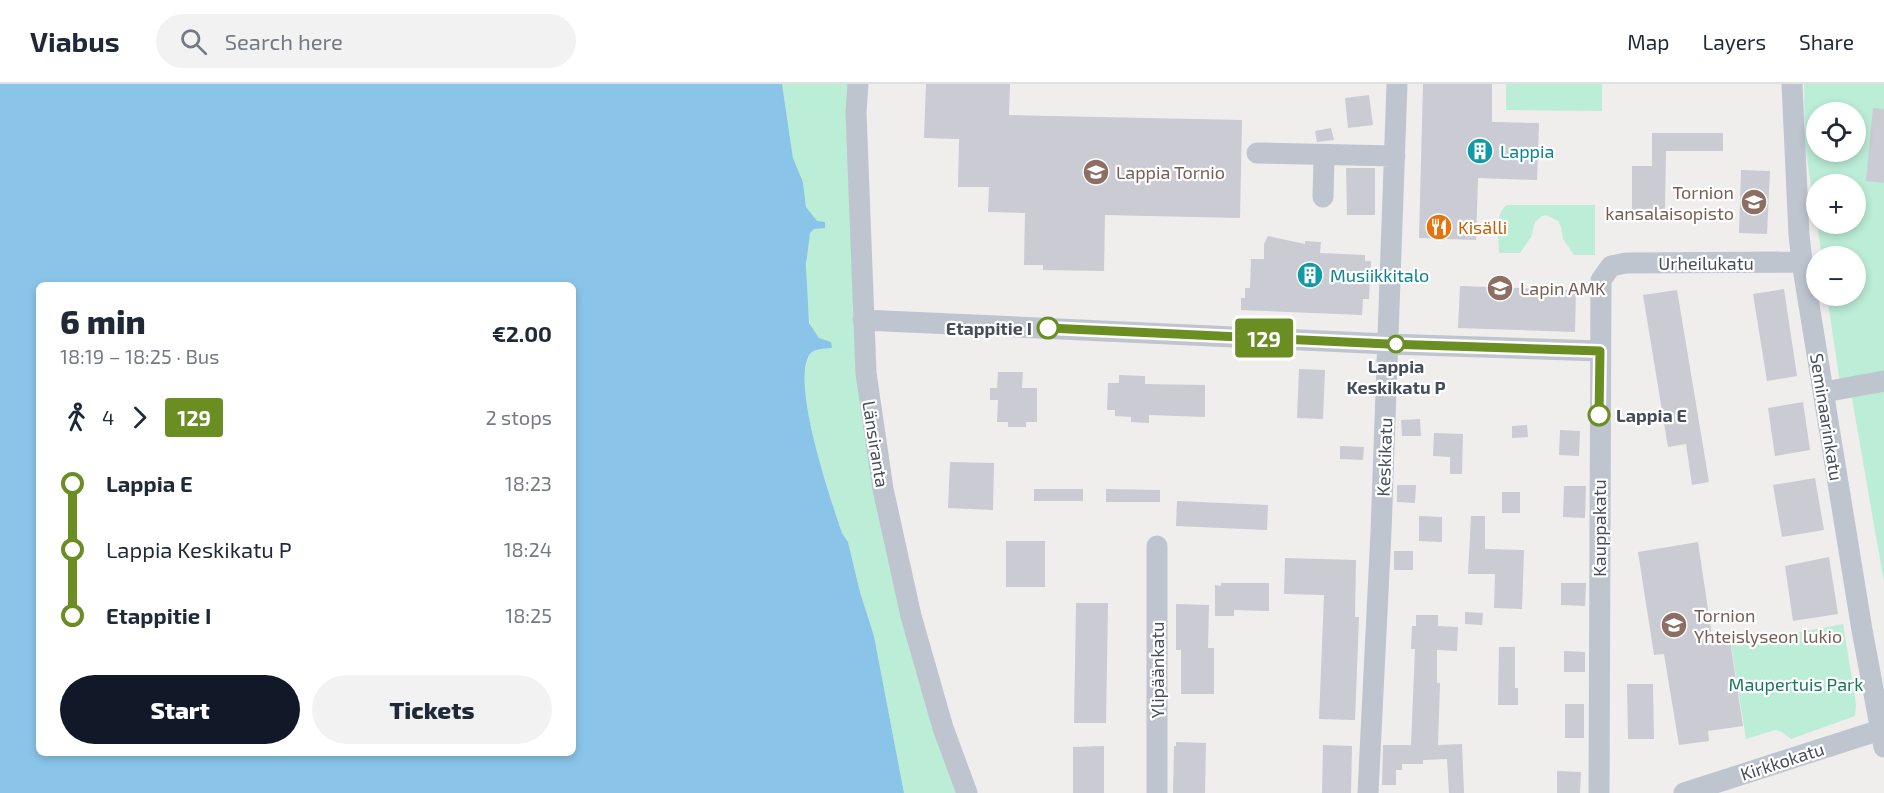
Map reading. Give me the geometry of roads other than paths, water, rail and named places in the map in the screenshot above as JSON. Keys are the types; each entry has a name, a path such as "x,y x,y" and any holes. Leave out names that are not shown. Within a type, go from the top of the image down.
{"street":[{"name":"Länsiranta","path":"858,84 856,112 866,373 883,489 911,616 943,728 967,793"},
{"name":"Keskikatu","path":"1368,793 1381,532 1397,84"},
{"name":"Seminaarinkatu","path":"1792,84 1802,262 1856,596 1882,738"},
{"path":"1257,153 1395,156"},
{"path":"1323,197 1324,155"},
{"name":"Urheilukatu","path":"1611,266 1626,263 1802,262"},
{"name":"Kauppakatu","path":"1599,793 1601,280 1611,266"},
{"path":"864,320 1388,344 1600,351"},
{"path":"1824,392 1884,381"},
{"name":"Ylipäänkatu","path":"1157,546 1157,793"},
{"name":"Kirkkokatu","path":"1684,793 1882,738"}],"water":[{"path":"0,84 782,84 793,158 803,182 806,207 817,221 825,222 825,228 814,229 810,233 806,265 809,323 819,338 831,342 832,348 817,350 810,354 805,369 808,414 822,469 842,533 848,542 874,636 904,793 0,793"}],"place":[{"name":"Lappia","path":"1480,151"},
{"name":"Lappia Tornio","path":"1096,172"},
{"name":"Tornion kansalaisopisto","path":"1754,202"},
{"name":"Kisälli","path":"1439,227"},
{"name":"Musiikkitalo","path":"1310,275"},
{"name":"Lapin AMK","path":"1500,288"},
{"name":"Etappitie I","path":"1048,328"},
{"name":"Lappia Keskikatu P","path":"1396,344"},
{"name":"Lappia E","path":"1599,415"},
{"name":"Tornion Yhteislyseon lukio","path":"1674,625"}],"park label":[{"name":"Maupertuis Park","path":"1796,684"}]}
